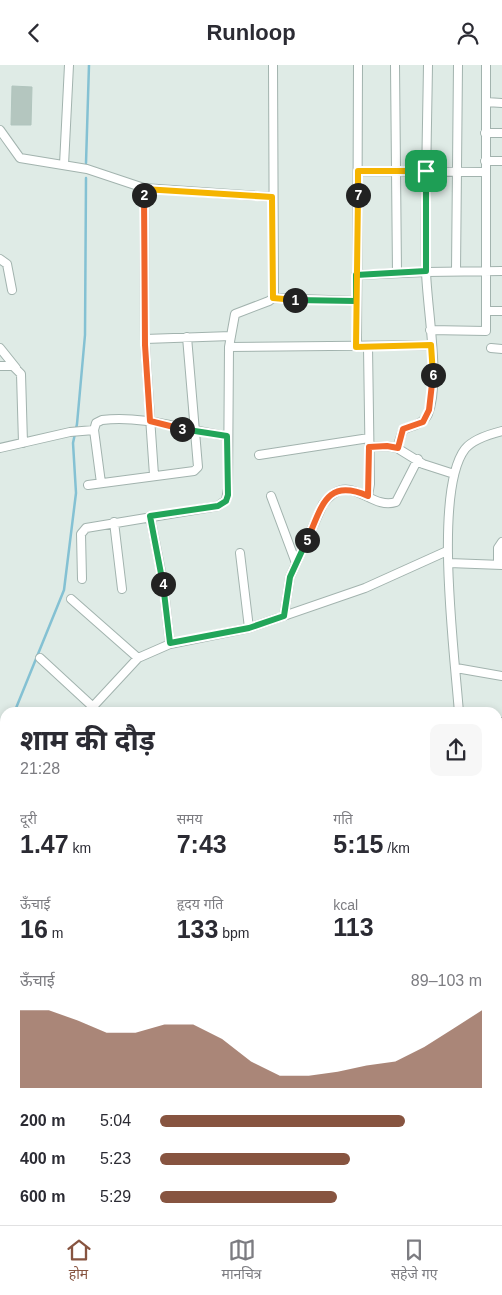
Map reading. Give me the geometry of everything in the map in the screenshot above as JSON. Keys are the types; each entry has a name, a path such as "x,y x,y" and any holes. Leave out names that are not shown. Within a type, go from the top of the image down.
{"street":[{"path":"64,165 69,65"},
{"path":"273,65 273,298"},
{"path":"356,347 358,65"},
{"path":"395,65 397,273"},
{"path":"398,448 403,429 423,422 427,415 434,370 426,271 428,65"},
{"path":"456,271 458,65"},
{"path":"430,330 486,331 486,65"},
{"path":"486,102 502,103"},
{"path":"0,131 20,158 88,169 144,189 272,197"},
{"path":"485,133 502,133"},
{"path":"485,161 502,161"},
{"path":"358,171 485,171"},
{"path":"144,189 145,339 154,475"},
{"path":"0,259 8,264 12,290"},
{"path":"356,275 426,271 502,271"},
{"path":"82,579 82,531 86,527 218,506 226,501 228,489 229,347 235,314 273,298 356,301"},
{"path":"486,311 502,311"},
{"path":"145,339 231,335"},
{"path":"88,485 194,471 198,467 193,431 187,337"},
{"path":"229,347 431,345"},
{"path":"368,347 368,496"},
{"path":"0,348 17,369 22,381 23,443"},
{"path":"490,348 502,349"},
{"path":"0,366 13,366 17,369"},
{"path":"101,483 94,430 96,423 102,420 150,421 193,431 227,436"},
{"path":"0,448 70,433 94,430"},
{"path":"459,707 447,551 450,497 454,474 466,448 488,435 502,431"},
{"path":"259,455 369,438"},
{"path":"369,447 387,446 398,448 418,459 423,464 454,474"},
{"path":"284,616 290,577 329,496 344,489 352,489 387,503 396,502 418,459"},
{"path":"271,496 296,563"},
{"path":"150,516 163,582 170,643"},
{"path":"114,522 122,589"},
{"path":"449,563 500,565 498,548 502,542"},
{"path":"91,707 138,658 170,643 249,621 284,616 365,588 447,551"},
{"path":"240,553 249,621"},
{"path":"71,599 138,658"},
{"path":"40,659 87,707"},
{"path":"456,668 502,676"}],"building":[{"path":"12,86 32,87 31,125 11,125"}],"waterway":[{"path":"86,163 89,65"},
{"path":"16,707 64,590 76,493 73,443 77,424 85,335 86,178"}],"route":[{"path":"426,171 358,171 356,275 356,301 356,347 431,345 434,370 427,415 423,422 403,429 398,448 387,446 369,447 370,484 368,496 352,489 344,489 329,496 323,504 290,577 284,616 249,628 170,643 163,582 150,516 218,506 226,501 228,495 227,436 193,431 150,421 145,345 144,189 272,197 273,298 356,301 356,275 426,271 426,171"}]}
